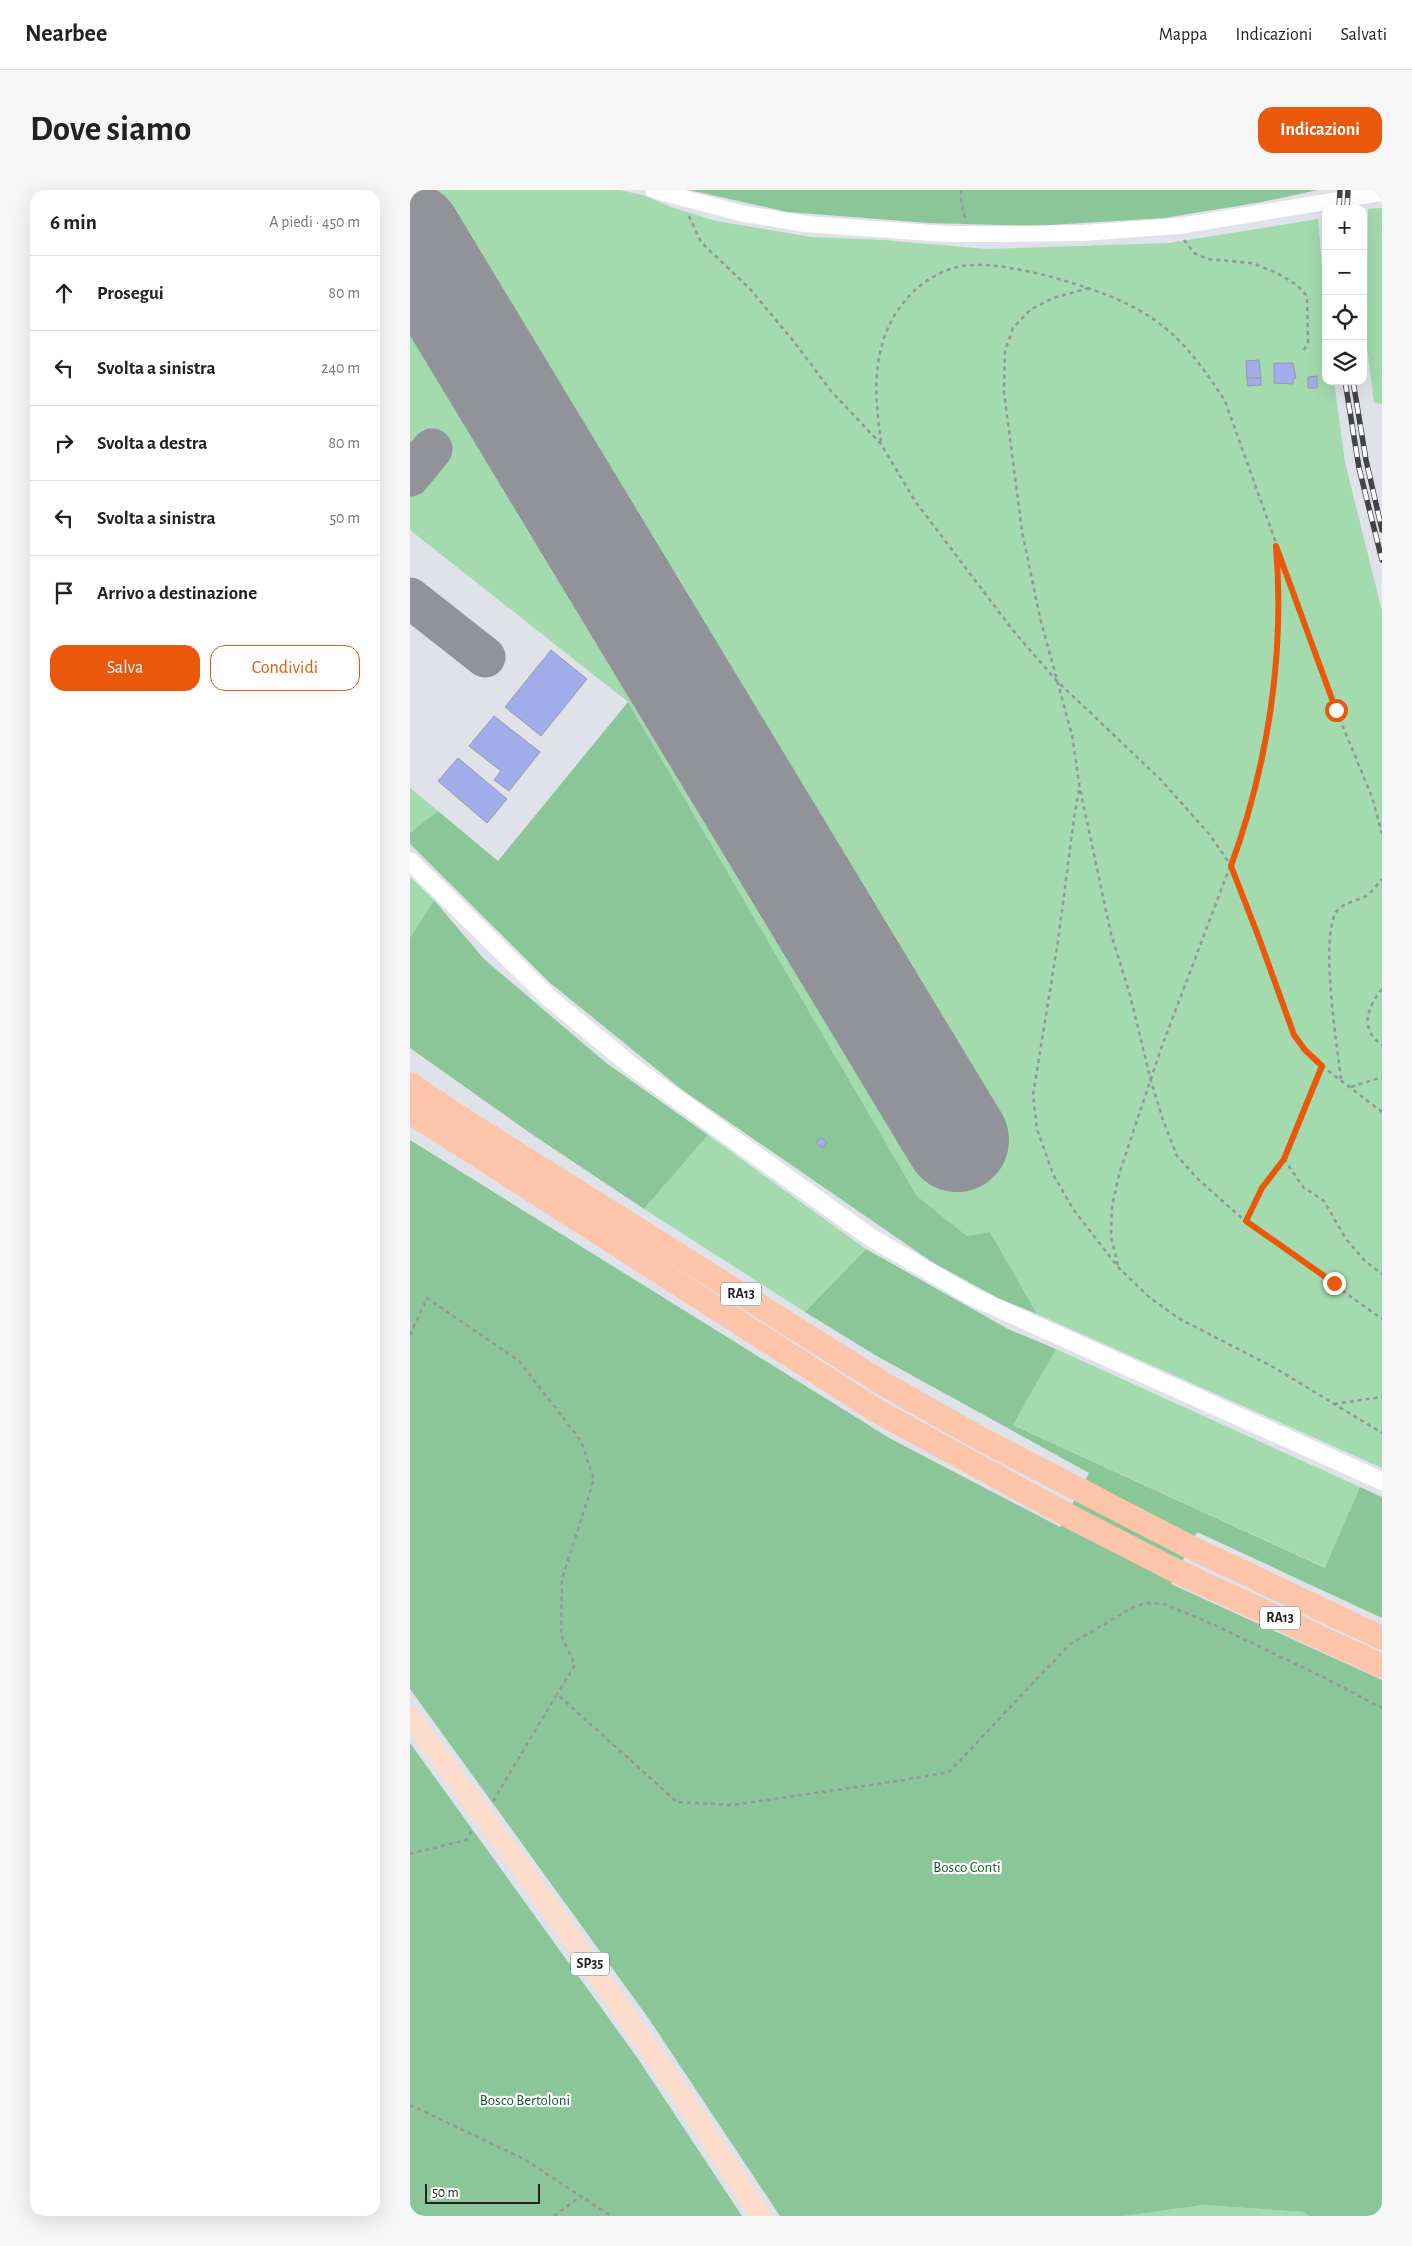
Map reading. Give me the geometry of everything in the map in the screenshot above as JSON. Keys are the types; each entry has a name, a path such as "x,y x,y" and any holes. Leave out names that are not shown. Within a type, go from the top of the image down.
{"highway":[{"name":"RA13","path":"410,1084 454,1114 884,1384 1079,1491 1190,1547 1382,1638"},
{"name":"RA13","path":"410,1112 877,1411 1067,1515 1178,1572 1382,1666"}],"main road":[{"path":"410,862 548,997 627,1062 870,1237 973,1297 1382,1481"},
{"name":"SP35","path":"410,1718 527,1875 684,2098 761,2216"}],"street":[{"path":"653,190 740,213 805,224 970,234 1083,233 1179,226 1382,193"}],"path":[{"path":"961,190 961,201 970,234"},
{"path":"682,198 700,242 750,289 795,343 831,391 881,444 915,501 1014,634 1056,680 1160,779 1210,835 1231,866 1294,1035 1305,1050 1322,1066 1382,1112"},
{"path":"1179,226 1184,240 1194,253 1207,259 1252,264 1277,273 1297,285 1306,296 1308,342 1304,350"},
{"path":"881,444 877,412 876,378 884,334 904,301 928,279 961,266 996,266 1039,274 1089,288 1113,297 1151,317 1181,342 1205,370 1225,401 1258,488 1276,546 1336,710 1372,797 1382,834"},
{"path":"1089,288 1053,298 1030,310 1013,328 1005,351 1004,392 1022,531 1056,680 1072,735 1080,789 1111,934 1130,995 1151,1081 1177,1156 1199,1180 1246,1221 1382,1319"},
{"path":"1118,1267 1111,1237 1112,1206 1128,1145 1162,1046 1243,832 1261,767 1278,646 1279,590 1276,546"},
{"path":"1080,789 1074,818 1058,941 1034,1095 1037,1129 1053,1174 1073,1209 1118,1267 1150,1298 1180,1319 1275,1368 1382,1433"},
{"path":"1341,1080 1332,1010 1330,970 1331,928 1337,911 1352,901 1366,896 1382,879"},
{"path":"1382,989 1369,1009 1368,1025 1372,1038 1382,1045"},
{"path":"1246,1221 1262,1188 1284,1159 1322,1066"},
{"path":"1350,1086 1382,1077"},
{"path":"1284,1159 1303,1187 1324,1201 1346,1239 1365,1261 1382,1274"},
{"path":"410,1335 426,1298 519,1361 581,1441 594,1479 562,1579 561,1635 575,1665 466,1840 410,1854"},
{"path":"1333,1404 1382,1397"},
{"path":"557,1694 677,1802 732,1805 898,1782 948,1772 1070,1644 1136,1606 1148,1603 1164,1604 1208,1622 1321,1676 1382,1708"},
{"path":"410,2105 524,2159 611,2216"},
{"path":"554,2216 582,2196"}],"green space":[{"path":"410,190 619,190 643,195 671,207 716,221 811,237 883,240 987,249 1169,243 1318,219 1322,267 1322,385 1335,385 1345,462 1382,611 1382,1468 1037,1314 990,1232 967,1236 917,1196 628,702 410,530"},
{"path":"689,190 1318,190 1262,202 1164,218 1034,226 929,223 788,212"},
{"path":"1382,208 1382,404 1374,403 1367,347 1368,209"},
{"path":"628,702 917,1196 967,1236 990,1232 1037,1314 998,1298 932,1262 681,1089 549,982 410,844 410,833 438,811 498,861"},
{"path":"410,788 438,811 410,833"},
{"path":"410,877 434,900 410,938"},
{"path":"434,900 484,959 605,1062 708,1135 644,1209 533,1135 410,1048 410,938"},
{"path":"708,1135 866,1249 805,1312 644,1209"},
{"name":"Bosco Conti","path":"410,1140 891,1439 1060,1527 1089,1473 875,1355 805,1312 866,1249 1008,1329 1056,1349 1013,1425 1325,1568 1360,1487 1382,1497 1382,1618 1197,1532 1171,1584 1382,1680 1382,2216 1309,2216 1304,2212 1203,2205 1124,2216 780,2216 649,2019 410,1689"},
{"path":"1056,1349 1360,1487 1326,1568 1013,1425"},
{"name":"Bosco Bertoloni","path":"410,1743 636,2056 742,2216 410,2216"},
{"path":"1203,2205 1304,2212 1309,2216 1124,2216"}],"building":[{"path":"1259,360 1261,378 1247,378 1246,361"},
{"path":"1274,363 1293,363 1296,378 1293,379 1293,384 1274,383"},
{"path":"1317,376 1317,388 1308,388 1308,377"},
{"path":"1247,378 1261,378 1261,385 1248,386"},
{"path":"551,650 587,679 541,736 505,707"},
{"path":"494,716 540,752 509,791 494,780 501,771 469,746"},
{"path":"458,758 507,799 487,823 438,781"},
{"path":"820,1137 827,1142 823,1148 816,1143"}],"taxiway":[{"path":"410,476 432,449"},
{"path":"410,598 485,657"}],"runway":[{"path":"410,235 957,1140"}],"railway":[{"path":"1339,205 1340,190"},
{"path":"1347,205 1348,190"},
{"path":"1346,385 1359,468 1382,560"},
{"path":"1354,385 1366,460 1382,530"}],"route":[{"path":"1334,1283 1246,1221 1262,1188 1284,1159 1322,1066 1305,1050 1294,1035 1231,866 1243,832 1261,767 1269,712 1278,646 1279,590 1276,546 1336,710"}]}
